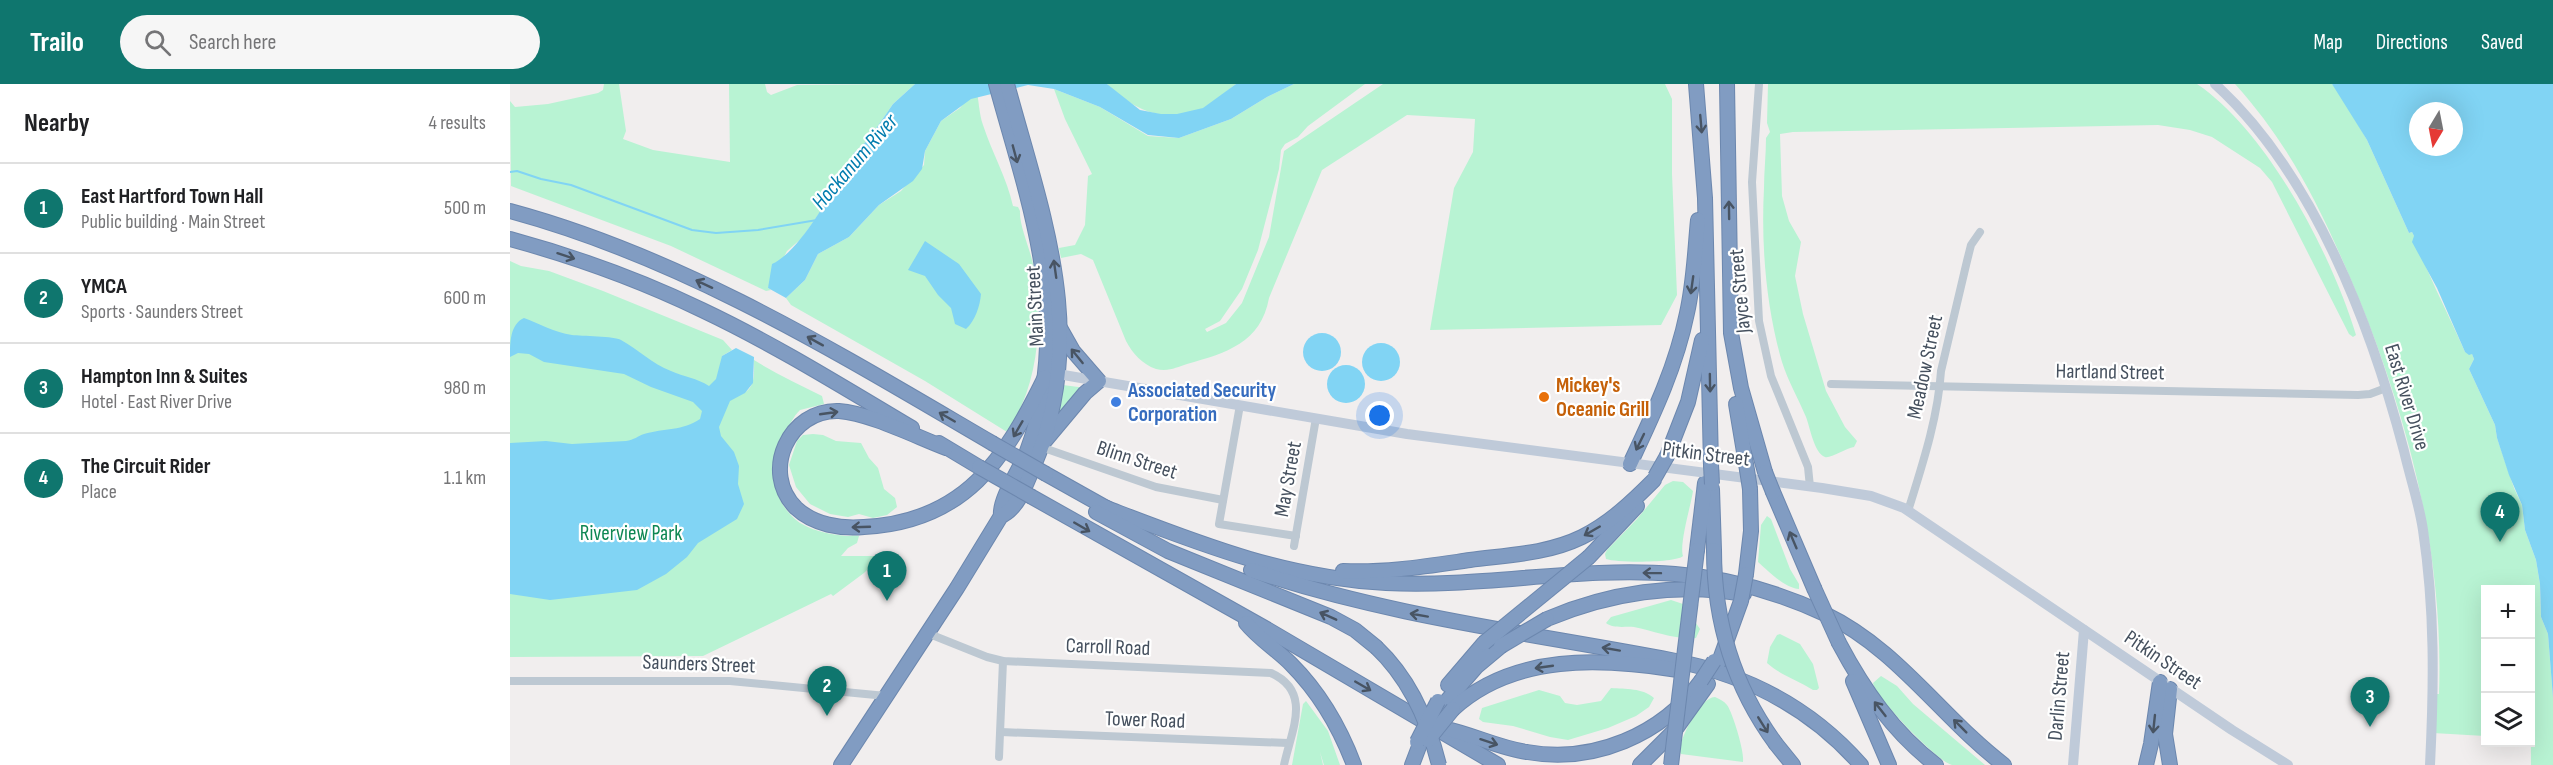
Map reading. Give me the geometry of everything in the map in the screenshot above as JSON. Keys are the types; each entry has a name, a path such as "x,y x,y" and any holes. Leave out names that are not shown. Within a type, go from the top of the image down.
{"highway":[{"path":"1696,84 1704,165 1710,419 1709,484 1717,600 1726,645 1751,705 1776,744 1793,765"},
{"path":"1640,765 1675,730 1717,661 1727,641 1741,601 1746,574 1751,531 1750,489 1735,394 1730,314 1726,84"},
{"name":"Main Street","path":"1001,516 1001,506 1019,470 1032,436 1059,327 1056,275 1050,238 1003,90"},
{"name":"Main Street","path":"841,765 1001,516 1009,512 1018,500 1042,445 1052,409 1047,313 1041,257 1003,90"},
{"path":"1630,464 1664,390 1686,319 1693,279 1704,165"},
{"path":"510,211 615,246 714,289 820,343 1104,507 1210,555 1317,591 1396,611 1695,665 1750,683 1786,702 1825,730 1861,765"},
{"path":"510,239 606,269 700,309 769,344 1498,765"},
{"path":"1445,705 1457,673 1484,643 1589,556 1627,517 1654,479 1683,419 1694,383 1708,305"},
{"path":"1042,445 1085,393 1099,381 1073,351 1059,327"},
{"path":"1733,352 1750,424 1765,472 1839,643 1888,765"},
{"path":"946,448 856,414 826,412 806,420 790,436 781,456 780,479 794,506 806,516 828,525 847,528 870,527 918,518 956,498 993,466 1017,431 1049,374"},
{"path":"1260,564 1375,572 1538,551 1571,542 1598,528 1618,513 1654,479"},
{"path":"1062,484 1088,507 1154,544 1331,617 1355,630 1376,647 1399,672 1412,693 1427,726 1439,765"},
{"path":"1671,765 1697,550 1709,484"},
{"path":"1104,507 1260,564 1329,578 1408,584 1618,574 1673,574 1748,586 1811,608 1850,628 1887,654 1979,744 2004,765"},
{"path":"1413,762 1421,744 1445,705 1477,666 1501,646 1547,619 1607,599 1677,590 1734,592 1811,608"},
{"path":"1239,614 1255,633 1293,666 1311,687 1333,720 1354,765"},
{"path":"1839,643 1860,681 1884,714 1908,741 1936,765"},
{"path":"1445,705 1512,674 1540,667 1592,663 1643,665 1699,674 1786,702"},
{"path":"1433,727 1452,730 1525,752 1550,755 1584,753 1617,744 1650,728 1705,682"},
{"path":"2146,765 2165,685"},
{"path":"2165,685 2165,734 2170,765"}],"main road":[{"name":"East River Drive","path":"2215,84 2241,110 2270,146 2316,221 2349,288 2386,388 2419,509 2424,536 2434,651 2430,765"},
{"name":"Pitkin Street","path":"1049,374 1407,434 1871,496 1908,511 2165,685 2288,765"},
{"name":"Darlin Street","path":"2073,765 2084,630"}],"street":[{"name":"Jayce Street","path":"1759,84 1752,182 1759,321 1771,376 1808,467 1810,487"},
{"name":"Meadow Street","path":"1908,511 1923,460 1969,253 1980,232"},
{"name":"Hartland Street","path":"1831,384 2358,395 2370,394 2386,388"},
{"path":"1240,405 1219,524 1296,536"},
{"name":"May Street","path":"1294,546 1317,418"},
{"name":"Blinn Street","path":"1042,445 1156,487 1223,500"},
{"name":"Carroll Road","path":"927,633 1003,661 1264,672 1277,676 1288,684 1295,695 1297,706 1288,743"},
{"path":"999,757 1003,661"},
{"name":"Saunders Street","path":"510,681 716,680 886,696"},
{"name":"Tower Road","path":"1001,732 1288,743"},
{"path":"1284,765 1288,743"}],"green space":[{"path":"604,84 619,84 626,131 623,139 653,150 730,162 729,84 765,84 767,92 771,95 797,85 915,84 893,104 868,140 854,153 843,179 802,238 787,251 768,288 771,290 766,291 671,246 511,186 510,101 515,107 548,104 598,93 603,90"},
{"path":"1107,84 1236,84 1206,107 1178,115 1165,115 1153,113 1129,102"},
{"path":"1294,84 1365,84 1308,126 1298,137 1285,144 1281,150 1279,169 1258,250 1242,289 1220,321 1205,329 1207,332 1226,323 1242,303 1269,237 1284,151 1383,84 1665,84 1672,99 1672,174 1677,295 1661,325 1430,330 1454,188 1473,152 1475,119 1407,115 1322,170 1269,298 1265,313 1250,336 1228,350 1173,369 1156,369 1146,364 1126,341 1093,260 1081,254 1061,258 1059,248 1075,245 1085,225 1088,176 1092,174 1065,119 1054,89 1100,107 1148,136 1179,138 1231,119"},
{"path":"1768,84 2197,84 2223,105 2272,163 2314,233 2345,303 2356,335 2353,337 2349,334 2272,182 2260,168 2212,137 2190,130 2158,125 1780,134 1782,196 1789,221 1801,242 1795,276 1803,314 1826,391 1845,427 1857,441 1854,447 1825,457 1815,445 1806,417 1784,369 1768,298 1763,210 1766,138 1770,132 1767,123"},
{"path":"2235,84 2332,84 2338,90 2367,140 2409,233 2412,232 2414,236 2465,352 2472,354 2474,359 2469,369 2495,425 2497,438 2522,505 2525,530 2536,560 2540,584 2541,617 2548,634 2553,698 2553,765 2531,765 2531,747 2535,747 2535,585 2481,585 2481,736 2433,733 2436,694 2439,694 2439,641 2435,589 2429,537 2406,435 2373,336 2330,232 2289,155 2255,107"},
{"path":"976,88 987,135 1013,206 1018,207 1020,211 1021,223 1032,258 1038,307 1036,351 1032,373 1018,414 1007,432 925,381 791,305 786,298 805,280 818,254 849,237 879,205 901,191 924,165 925,151 941,121 960,108"},
{"name":"Riverview Park","path":"510,261 521,266 549,271 603,291 723,340 732,350 722,356 739,395 749,390 751,386 754,376 754,360 822,396 824,404 800,410 784,437 777,461 775,483 778,496 790,514 807,527 846,536 859,536 857,543 841,556 881,556 864,573 833,596 831,594 703,656 510,657"},
{"path":"1063,385 1086,388 1057,423 1060,388"},
{"path":"803,435 823,435 836,441 861,443 869,458 878,468 884,489 895,498 897,507 887,515 873,518 859,514 848,517 830,514 810,504 796,487 789,465 797,441"},
{"path":"1673,481 1683,482 1693,491 1684,534 1683,556 1670,560 1646,562 1606,559 1607,550 1665,485"},
{"path":"1767,516 1771,519 1790,569 1799,584 1799,589 1783,582 1758,562 1761,525"},
{"path":"1671,600 1683,604 1700,629 1696,638 1673,636 1634,627 1612,626 1606,623 1611,617"},
{"path":"1780,634 1800,644 1813,664 1819,688 1817,690 1783,674 1767,663 1770,647"},
{"path":"1881,676 1897,686 1913,704 1985,765 1952,765 1934,753 1895,714 1876,690 1873,683"},
{"path":"1611,688 1639,691 1654,698 1649,707 1636,716 1608,728 1568,740 1513,726 1483,722 1479,719 1482,708 1539,690 1560,696 1565,703 1577,705 1601,701"},
{"path":"1715,697 1724,702 1729,709 1735,724 1743,762 1681,754 1679,750 1687,727 1697,711 1709,699"},
{"path":"1306,701 1328,731 1340,765 1324,765 1320,752 1323,765 1292,765 1303,704"}],"water":[{"name":"Hockanum River","path":"915,84 1107,84 1140,110 1177,114 1203,108 1236,84 1294,84 1231,119 1179,138 1148,135 1100,107 1054,89 1028,85 971,99 941,121 925,151 922,169 913,181 879,205 849,237 818,254 805,280 786,298 768,288 772,264 791,250 800,239 839,181 843,179 854,153 868,140 893,104"},
{"path":"2332,84 2553,84 2553,698 2548,634 2541,617 2540,584 2536,560 2525,530 2522,505 2509,475 2495,425 2469,369 2474,359 2472,354 2465,352 2437,288 2412,242 2414,236 2412,232 2409,233 2367,140"},
{"path":"925,241 959,264 981,294 976,313 966,329 955,324 951,308 938,295 925,276 908,270"},
{"path":"524,318 565,334 618,339 664,368 709,386 716,379 722,356 736,348 754,357 753,383 745,393 730,401 719,427 721,436 734,452 739,466 738,484 744,504 737,519 698,543 687,557 666,574 637,590 550,600 510,594 510,443 546,441 572,444 626,441 651,432 687,426 700,419 702,411 693,402 651,387 624,374 544,362 529,354 518,353 510,357 513,329"},
{"path":"1322,333 1335,339 1341,352 1335,365 1322,371 1309,365 1303,352 1309,339"},
{"path":"1381,343 1394,349 1400,362 1394,375 1381,381 1368,375 1362,362 1368,349"},
{"path":"1346,365 1359,371 1365,384 1359,397 1346,403 1333,397 1327,384 1333,371"}],"waterway":[{"name":"Hockanum River","path":"510,172 517,171 571,185 692,230 716,233 758,230 817,220"}],"place":[{"name":"Mickey's Oceanic Grill","path":"1544,397"},
{"name":"Associated Security Corporation","path":"1116,402"},
{"name":"The Circuit Rider","path":"2500,542"},
{"name":"East Hartford Town Hall","path":"887,601"},
{"name":"YMCA","path":"827,716"},
{"name":"Hampton Inn & Suites","path":"2370,727"}]}
